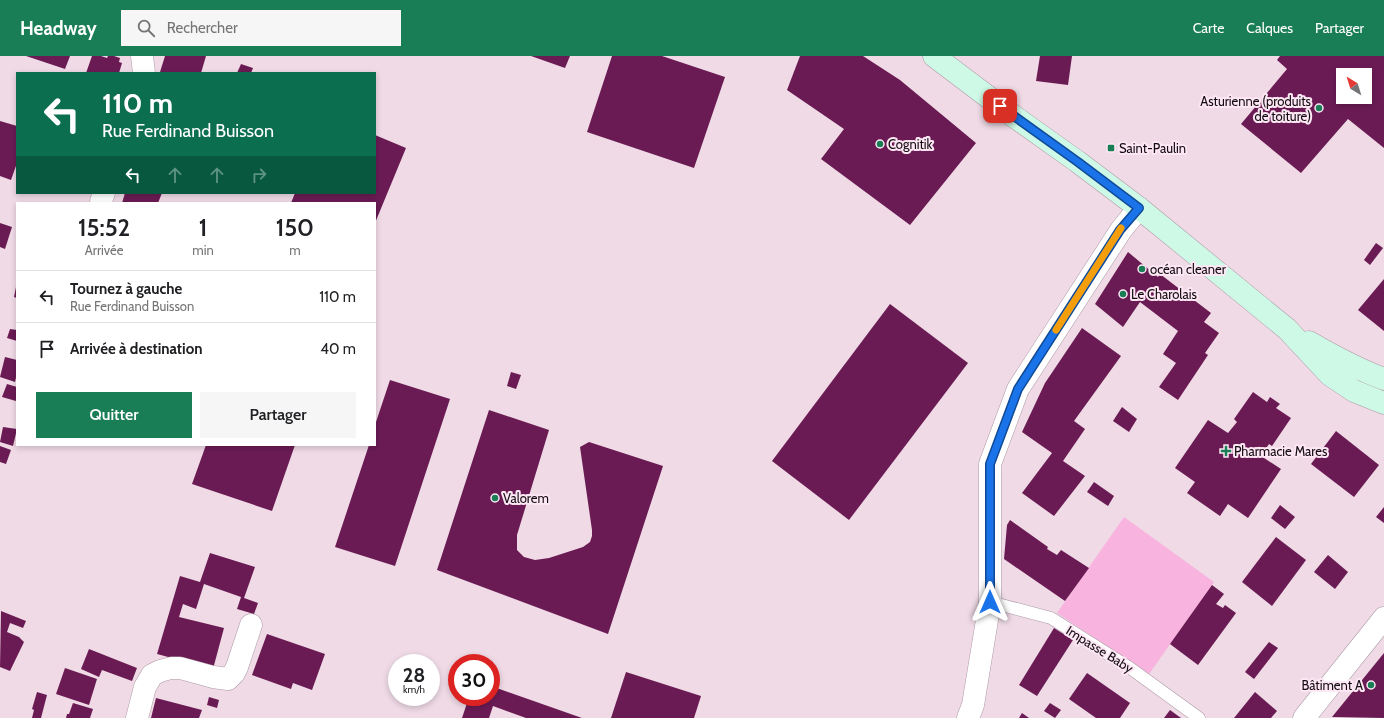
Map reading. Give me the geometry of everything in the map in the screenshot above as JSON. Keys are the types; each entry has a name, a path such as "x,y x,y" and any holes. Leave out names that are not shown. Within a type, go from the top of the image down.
{"street":[{"path":"142,56 144,61 144,72"},
{"path":"934,56 1139,208 1287,329 1330,375 1354,391 1384,403"},
{"path":"968,718 973,705 990,602 990,464 1018,389 1120,230 1139,208"},
{"path":"1287,329 1340,360 1364,372 1384,379"},
{"path":"1304,718 1384,618"},
{"path":"137,718 146,687 152,675 160,671 171,668 180,668 213,677 228,679 237,667 251,625"}],"lane":[{"name":"Impasse Baby","path":"990,602 1051,618 1130,668 1199,718"}],"shaded area":[{"path":"1124,517 1214,582 1149,674 1057,613"}],"building":[{"path":"26,56 70,56 65,69"},
{"path":"92,56 107,58 108,56 114,56 120,58 119,62 122,63 119,72 86,72"},
{"path":"165,56 206,56 201,72 160,72"},
{"path":"531,56 570,56 565,68"},
{"path":"612,56 662,56 725,77 694,168 587,132"},
{"name":"Cognitik","path":"800,56 863,56 900,80 976,143 910,225 821,159 844,129 787,90"},
{"path":"1040,56 1072,56 1068,85 1036,81"},
{"name":"Asturienne (produits de toiture)","path":"1280,56 1384,56 1384,148 1348,119 1301,173 1241,124 1287,69 1277,60"},
{"path":"241,64 253,68 251,72 237,72"},
{"path":"0,121 16,126 16,166 11,180 0,176"},
{"path":"376,135 406,148 376,221 376,202 291,202 295,194 376,194"},
{"path":"125,194 162,194 158,202 122,202"},
{"path":"0,223 12,227 5,249 0,247"},
{"path":"1376,243 1383,248 1370,265 1364,260"},
{"path":"1128,252 1158,277 1160,274 1211,313 1204,322 1219,333 1205,353 1208,355 1178,400 1159,387 1176,363 1163,354 1178,331 1140,302 1123,327 1095,304"},
{"path":"1384,279 1384,331 1358,310"},
{"path":"16,287 16,298 14,297"},
{"path":"890,304 968,363 849,520 772,461"},
{"path":"1082,328 1121,356 1074,421 1085,429 1063,461 1085,476 1054,516 1022,493 1052,453 1022,432 1045,383"},
{"path":"10,329 16,330 16,341 7,338"},
{"path":"5,357 16,360 15,382 0,377"},
{"path":"511,372 521,375 516,389 507,386"},
{"path":"390,380 450,399 395,566 335,547 369,446 376,446 376,422"},
{"path":"7,384 16,387 16,401 2,397"},
{"name":"Pharmacie Mares","path":"1253,392 1267,402 1270,397 1280,404 1276,408 1291,418 1272,446 1269,444 1261,456 1281,469 1248,518 1228,504 1220,516 1187,493 1195,482 1175,468 1208,420 1228,433 1237,422 1234,419"},
{"path":"1122,407 1137,419 1129,432 1113,421"},
{"name":"Valorem","path":"489,410 549,430 517,535 517,550 524,557 535,560 549,558 583,547 590,542 592,530 580,447 589,442 663,466 608,634 437,570"},
{"path":"3,427 16,429 13,446 0,442"},
{"path":"1336,431 1379,465 1354,497 1311,464"},
{"path":"0,446 11,450 6,464 0,462"},
{"path":"206,446 295,446 272,511 192,484"},
{"path":"1094,482 1114,496 1108,506 1087,492"},
{"path":"1280,505 1295,517 1285,529 1271,518"},
{"path":"1384,507 1384,523 1376,517"},
{"path":"1010,520 1048,547 1047,549 1057,555 1061,550 1089,568 1065,601 1004,559 1007,525"},
{"path":"1276,537 1306,560 1272,606 1242,582"},
{"path":"210,553 255,567 244,598 258,603 254,614 237,609 241,597 204,584 196,609 183,604 179,617 224,628 213,669 157,654 180,576 200,582"},
{"path":"1328,555 1348,572 1335,589 1314,572"},
{"path":"1212,585 1224,594 1216,604 1223,608 1225,605 1236,613 1198,665 1170,644"},
{"path":"1,611 26,621 23,628 10,623 7,632 19,637 24,642 10,671 0,667"},
{"path":"1054,628 1073,640 1037,696 1019,685"},
{"path":"267,634 325,654 312,690 293,683 291,689 252,675"},
{"path":"1269,642 1278,648 1254,679 1245,672"},
{"path":"89,649 137,668 132,681 102,670 99,677 81,669"},
{"name":"Bâtiment A","path":"1384,653 1384,718 1332,717"},
{"path":"65,668 97,679 89,705 56,694"},
{"path":"626,672 701,696 694,718 611,718"},
{"path":"1087,673 1130,703 1120,718 1096,718 1069,699"},
{"path":"500,689 582,718 526,718 493,706 500,706"},
{"path":"37,692 47,695 41,718 32,718 34,710 32,709"},
{"path":"1255,692 1277,711 1271,718 1234,718"},
{"path":"209,697 219,700 217,708 207,705"},
{"path":"156,698 202,710 199,718 151,718"},
{"path":"73,703 93,709 90,718 66,718"},
{"path":"1050,703 1061,710 1055,718 1044,711"},
{"path":"466,706 493,706 489,718 462,718"},
{"path":"1170,710 1181,718 1164,718"},
{"path":"1022,713 1029,718 1019,718"}],"slow traffic":[{"path":"1056,330 1121,228"}],"place":[{"name":"Asturienne (produits de toiture)","path":"1319,108"},
{"name":"Cognitik","path":"880,144"},
{"name":"Saint-Paulin","path":"1111,148"},
{"name":"océan cleaner","path":"1142,269"},
{"name":"Le Charolais","path":"1123,294"},
{"name":"Pharmacie Mares","path":"1226,451"},
{"name":"Valorem","path":"495,498"},
{"name":"Bâtiment A","path":"1371,685"}],"route":[{"path":"990,602 990,464 1018,389 1120,230 1139,208 1000,106"}]}
